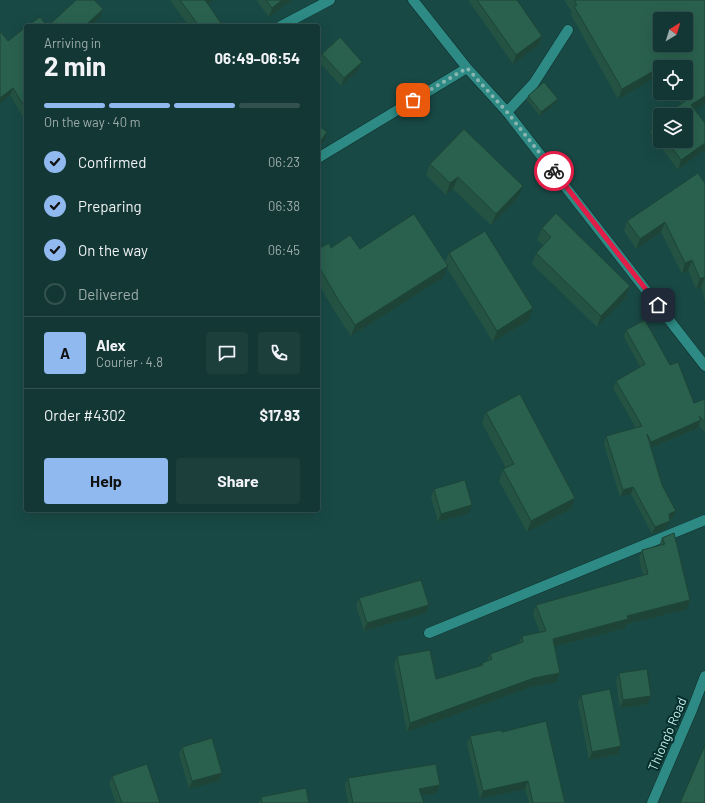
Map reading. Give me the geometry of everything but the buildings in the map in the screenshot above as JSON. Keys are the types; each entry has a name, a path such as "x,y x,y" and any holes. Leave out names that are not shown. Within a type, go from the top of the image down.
{"street":[{"path":"285,24 330,0"},
{"path":"413,0 467,68 507,112 705,366"},
{"path":"507,112 534,83 568,30"},
{"path":"320,157 467,68"},
{"path":"429,633 705,520"},
{"name":"Thiong'o Road","path":"652,803 705,676"}],"way so far":[{"path":"413,100 467,68 507,112 554,171"}],"route":[{"path":"554,171 658,305"}]}
